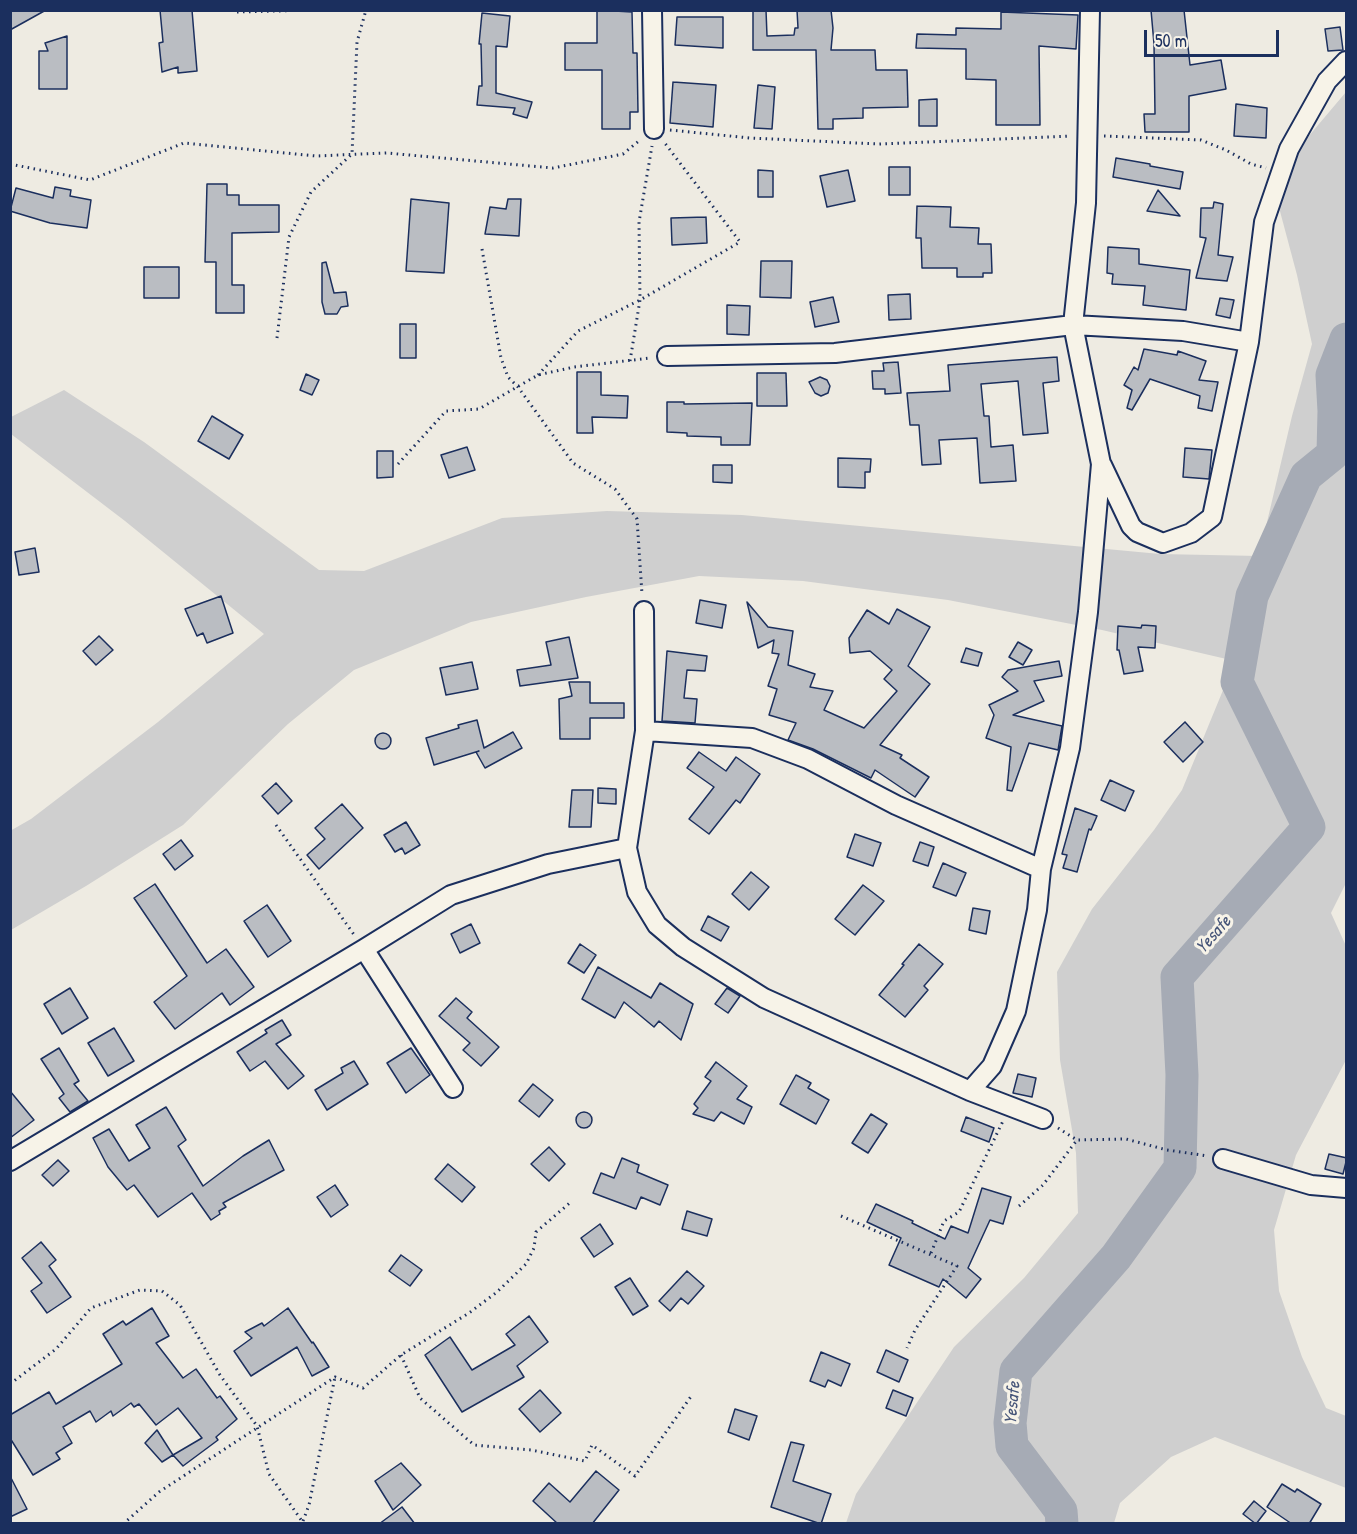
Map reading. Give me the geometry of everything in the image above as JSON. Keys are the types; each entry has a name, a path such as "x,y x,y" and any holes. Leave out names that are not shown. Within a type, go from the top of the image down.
{"street":[{"path":"652,10 654,129"},
{"path":"1090,10 1086,203 1073,325 1101,464 1131,526 1137,532 1163,543 1191,533 1212,517 1249,342 1264,222 1288,149 1327,81 1347,61"},
{"path":"667,356 834,353 1073,325 1183,331 1249,342"},
{"path":"970,1091 992,1066 1016,1011 1037,909 1041,869 1070,748 1088,612 1101,464"},
{"path":"644,611 645,731 627,848 637,892 657,925 683,947 764,998 970,1091 1043,1119"},
{"path":"645,731 752,738 808,759 896,805 1041,869"},
{"path":"10,1161 451,895 548,864 627,848"},
{"path":"364,949 453,1088"},
{"path":"1214,1157 1311,1185 1347,1188"}],"path":[{"path":"237,12 315,10"},
{"path":"277,338 289,237 311,192 352,154 357,42 366,10"},
{"path":"630,361 640,300 639,222 654,129"},
{"path":"398,464 446,411 479,409 518,387 538,375 578,331 640,300 740,242 654,129"},
{"path":"10,164 90,180 184,143 316,156 387,153 553,168 623,154 654,129 750,138 878,144 1087,135 1201,140 1226,150 1251,164 1281,172"},
{"path":"482,249 501,358 508,377 518,387 573,463 615,489 637,519 644,611"},
{"path":"538,375 574,367 667,356"},
{"path":"276,825 364,949"},
{"path":"931,1254 944,1221 959,1212 1010,1106"},
{"path":"1043,1119 1077,1140 1126,1139 1167,1150 1214,1157"},
{"path":"1019,1206 1043,1185 1077,1140"},
{"path":"335,1377 363,1388 400,1355 469,1313 497,1292 525,1263 534,1248 536,1232 572,1201"},
{"path":"841,1216 957,1266 915,1330 907,1348"},
{"path":"10,1384 56,1349 91,1308 140,1290 162,1291 180,1305 220,1375 257,1426 269,1474 303,1523"},
{"path":"400,1355 420,1398 474,1445 531,1450 585,1461 592,1445 634,1476 692,1395"},
{"path":"123,1524 159,1492 335,1377"},
{"path":"303,1523 309,1505 335,1377"}],"shaded area":[{"path":"1346,92 1346,883 1331,913 1346,946 1346,1060 1296,1155 1274,1230 1279,1291 1302,1357 1326,1408 1346,1416 1346,1488 1215,1437 1171,1457 1120,1503 1114,1523 846,1523 856,1494 954,1347 1024,1278 1078,1213 1076,1153 1060,1060 1057,972 1092,909 1182,790 1235,661 1102,630 948,600 803,581 699,576 471,622 354,670 288,724 183,825 11,930 10,831 31,819 158,722 264,634 125,521 11,434 11,417 64,390 144,442 319,570 364,571 502,518 607,511 742,515 1160,554 1259,556 1292,416 1312,344 1277,200 1286,163"}],"building":[{"path":"10,10 46,10 10,30"},
{"path":"160,10 192,10 197,71 178,73 178,67 162,72 159,43 163,42"},
{"path":"597,10 632,12 633,53 637,53 638,112 630,112 630,129 602,129 602,70 565,70 565,43 597,43"},
{"path":"753,10 766,10 767,36 794,35 795,28 798,28 797,10 831,10 833,28 831,50 875,50 876,70 907,70 908,107 863,108 863,118 833,119 833,129 818,129 816,50 753,50"},
{"path":"1151,10 1184,10 1190,65 1221,60 1226,89 1189,96 1189,132 1145,132 1144,114 1155,114"},
{"path":"1001,12 1078,15 1076,49 1039,46 1040,125 996,125 996,80 966,79 966,49 916,48 917,34 956,35 956,28 1001,29"},
{"path":"482,13 510,16 507,47 496,46 496,93 532,102 527,118 513,114 515,108 477,105 479,86 482,86 481,44 479,44"},
{"path":"677,17 723,17 723,48 675,45"},
{"path":"1340,27 1343,50 1328,51 1325,29"},
{"path":"67,36 67,89 39,89 39,51 48,51 45,43"},
{"path":"673,82 716,85 713,127 670,123"},
{"path":"758,85 775,87 772,129 754,128"},
{"path":"937,99 937,126 919,126 919,100"},
{"path":"1236,104 1267,108 1266,138 1234,136"},
{"path":"1116,158 1183,172 1180,189 1113,177"},
{"path":"889,167 910,167 910,195 889,195"},
{"path":"758,170 773,171 773,197 758,197"},
{"path":"848,170 855,201 827,207 820,176"},
{"path":"207,184 227,184 227,195 239,195 239,205 279,205 279,232 232,233 232,285 244,285 244,313 216,313 216,262 205,262"},
{"path":"55,187 71,190 70,196 91,200 87,228 50,223 10,211 16,188 53,198"},
{"path":"1158,190 1180,216 1147,211"},
{"path":"411,199 449,203 444,273 406,271"},
{"path":"508,199 521,199 519,236 485,234 490,207 506,209"},
{"path":"1214,202 1223,204 1218,255 1233,257 1227,281 1196,278 1206,238 1200,237 1201,208 1213,208"},
{"path":"917,206 951,207 950,227 979,228 978,244 991,244 992,273 983,273 983,277 957,277 957,268 922,268 921,238 916,238"},
{"path":"706,217 707,243 672,245 671,218"},
{"path":"1108,247 1139,249 1139,264 1190,270 1186,310 1143,305 1145,286 1112,284 1113,274 1107,273"},
{"path":"761,261 792,261 791,298 760,297"},
{"path":"326,262 334,293 346,292 348,306 341,307 337,314 325,314 322,302 322,263"},
{"path":"144,267 179,267 179,298 144,298"},
{"path":"910,294 911,319 889,320 888,295"},
{"path":"833,297 839,322 815,327 810,302"},
{"path":"1220,298 1234,300 1230,318 1216,315"},
{"path":"727,305 750,306 749,335 727,334"},
{"path":"400,324 416,324 416,358 400,358"},
{"path":"1144,349 1177,355 1178,351 1206,361 1199,380 1218,382 1212,411 1198,408 1200,396 1150,379 1132,410 1127,408 1132,390 1124,385 1134,367 1138,370"},
{"path":"1057,357 1059,381 1043,383 1048,433 1023,435 1018,381 981,384 984,416 989,416 991,447 1013,445 1016,481 980,483 977,438 939,440 941,464 922,465 919,425 910,425 907,393 950,391 948,365"},
{"path":"898,362 901,393 885,394 885,389 873,389 872,371 884,371 883,363"},
{"path":"577,372 601,372 601,395 628,396 627,418 592,417 593,433 577,433"},
{"path":"757,373 786,373 787,406 757,406"},
{"path":"306,374 319,380 312,395 300,390"},
{"path":"820,377 827,380 830,386 828,393 821,396 815,393 809,382"},
{"path":"667,402 752,403 750,445 721,445 721,437 687,436 687,433 667,432"},
{"path":"212,416 243,435 229,459 198,441"},
{"path":"467,447 475,470 449,478 441,455"},
{"path":"1185,448 1212,450 1209,479 1183,477"},
{"path":"377,451 393,451 393,477 377,478"},
{"path":"838,458 871,459 870,472 865,472 865,488 838,487"},
{"path":"713,465 732,465 732,483 713,482"},
{"path":"35,548 39,572 19,575 15,552"},
{"path":"221,596 233,633 207,643 203,633 197,636 185,609"},
{"path":"700,600 726,605 722,628 696,623"},
{"path":"747,602 768,627 793,631 788,665 815,674 810,687 833,691 824,710 864,728 897,691 884,679 892,670 870,651 850,653 849,638 867,610 889,624 897,609 930,627 908,666 930,684 880,745 902,755 900,758 929,777 915,797 875,770 871,778 813,749 788,740 796,723 769,715 777,689 768,686 779,654 772,653 774,640 758,648"},
{"path":"1142,625 1156,626 1155,648 1138,647 1143,671 1124,674 1119,650 1117,650 1118,626 1141,628"},
{"path":"99,636 113,650 96,665 83,651"},
{"path":"569,637 578,678 520,686 517,670 551,665 546,642"},
{"path":"1018,642 1032,650 1023,665 1009,657"},
{"path":"966,648 982,653 978,666 961,662"},
{"path":"667,651 707,656 705,671 687,670 684,698 697,699 695,723 662,721"},
{"path":"1059,661 1062,676 1034,681 1044,701 1013,715 1062,726 1058,750 1029,743 1012,791 1007,790 1011,747 986,738 994,715 989,705 1018,691 1002,677 1008,670"},
{"path":"472,662 478,689 446,695 440,668"},
{"path":"569,682 590,682 590,703 624,703 624,718 590,718 590,739 560,739 559,699 572,696"},
{"path":"477,720 484,748 513,732 522,748 485,768 476,752 479,751 434,765 426,738"},
{"path":"1185,722 1203,742 1183,762 1164,742"},
{"path":"383,733 389,735 391,741 389,747 383,749 377,747 375,741 377,735"},
{"path":"699,752 726,771 736,757 760,774 740,803 736,800 709,834 689,819 714,787 687,768"},
{"path":"1110,780 1134,791 1125,811 1101,800"},
{"path":"276,783 292,801 278,814 262,796"},
{"path":"598,788 616,789 616,804 598,803"},
{"path":"572,790 593,790 591,827 569,827"},
{"path":"342,804 363,828 319,869 307,855 325,839 315,828"},
{"path":"1075,808 1097,816 1091,830 1089,829 1077,872 1063,868 1067,855 1062,854"},
{"path":"406,822 420,845 405,854 402,848 395,852 384,835"},
{"path":"855,834 881,843 873,866 847,857"},
{"path":"181,840 193,856 175,870 163,854"},
{"path":"920,842 934,847 928,866 913,861"},
{"path":"943,863 966,873 956,896 933,887"},
{"path":"751,872 769,887 749,910 732,894"},
{"path":"155,884 207,963 226,949 254,987 230,1005 222,993 175,1029 154,1002 187,976 134,898"},
{"path":"863,885 884,901 855,935 835,919"},
{"path":"267,905 291,941 268,957 244,921"},
{"path":"973,908 990,911 986,934 969,930"},
{"path":"708,916 729,927 721,941 701,930"},
{"path":"471,924 480,943 460,953 451,934"},
{"path":"580,944 596,955 584,973 568,963"},
{"path":"919,944 943,964 924,986 928,990 905,1017 879,995"},
{"path":"598,967 651,998 660,983 693,1004 681,1040 659,1021 654,1027 624,1002 615,1018 582,999"},
{"path":"70,988 88,1018 62,1034 44,1004"},
{"path":"727,988 740,996 728,1013 715,1004"},
{"path":"456,998 472,1012 467,1018 499,1047 481,1066 463,1050 470,1043 439,1016"},
{"path":"282,1020 291,1035 276,1044 304,1076 288,1089 265,1061 250,1071 237,1052 267,1033 265,1030"},
{"path":"114,1028 134,1061 108,1076 88,1043"},
{"path":"59,1048 79,1081 74,1084 88,1101 70,1112 59,1098 64,1094 41,1059"},
{"path":"411,1048 430,1075 406,1093 387,1063"},
{"path":"354,1061 368,1084 327,1110 315,1090 343,1073 341,1068"},
{"path":"716,1062 747,1086 737,1099 752,1107 744,1124 721,1112 714,1121 693,1114 698,1108 694,1104 711,1081 705,1077"},
{"path":"1018,1074 1036,1078 1032,1097 1013,1093"},
{"path":"796,1075 811,1083 808,1088 829,1100 816,1124 780,1104"},
{"path":"533,1084 553,1100 539,1117 519,1101"},
{"path":"10,1091 34,1120 10,1138"},
{"path":"166,1107 186,1140 178,1146 203,1186 269,1140 284,1170 223,1203 226,1207 211,1220 192,1193 158,1217 134,1185 127,1190 108,1167 93,1138 109,1129 129,1161 150,1148 136,1125"},
{"path":"584,1112 590,1114 592,1120 590,1126 584,1128 578,1126 576,1120 578,1114"},
{"path":"871,1114 887,1124 868,1153 852,1143"},
{"path":"966,1117 994,1128 989,1142 961,1131"},
{"path":"549,1147 565,1164 549,1181 531,1164"},
{"path":"1329,1154 1347,1158 1343,1174 1325,1169"},
{"path":"622,1158 639,1165 637,1172 668,1185 660,1205 641,1197 636,1209 593,1193 601,1173 614,1178"},
{"path":"58,1160 69,1171 53,1186 42,1175"},
{"path":"448,1164 475,1187 462,1202 435,1179"},
{"path":"335,1185 348,1205 331,1217 317,1197"},
{"path":"982,1188 1011,1197 1003,1224 990,1220 968,1268 981,1279 966,1298 943,1279 939,1287 889,1265 901,1238 867,1222 876,1204 945,1239 951,1226 968,1233"},
{"path":"687,1211 712,1219 707,1236 682,1229"},
{"path":"600,1224 613,1244 594,1257 581,1238"},
{"path":"41,1242 56,1260 49,1266 71,1297 47,1313 31,1291 42,1283 22,1258"},
{"path":"401,1255 422,1270 410,1286 389,1271"},
{"path":"687,1271 704,1286 688,1304 681,1298 670,1311 659,1301"},
{"path":"630,1278 648,1306 633,1315 615,1287"},
{"path":"152,1308 169,1336 156,1343 183,1378 196,1369 217,1398 220,1396 237,1419 216,1437 218,1440 183,1466 173,1455 202,1438 178,1408 156,1425 139,1404 134,1407 131,1403 113,1416 111,1411 96,1422 90,1411 63,1427 72,1443 56,1453 60,1459 33,1475 10,1438 10,1415 49,1392 56,1404 122,1364 103,1334 123,1321 126,1325"},
{"path":"288,1308 329,1367 312,1376 297,1347 251,1376 234,1351 252,1338 245,1332 262,1323 264,1326"},
{"path":"529,1316 548,1342 517,1366 524,1377 462,1412 425,1355 450,1337 472,1370 515,1345 506,1334"},
{"path":"886,1350 908,1360 899,1382 877,1372"},
{"path":"821,1352 850,1364 841,1386 828,1380 825,1387 810,1381"},
{"path":"540,1390 561,1413 540,1432 519,1409"},
{"path":"893,1390 913,1398 906,1416 886,1408"},
{"path":"735,1409 757,1416 749,1440 728,1432"},
{"path":"157,1430 173,1455 162,1462 145,1443"},
{"path":"791,1442 804,1445 793,1481 831,1494 821,1524 771,1507"},
{"path":"401,1463 421,1485 393,1510 375,1481"},
{"path":"596,1471 619,1490 592,1524 558,1524 533,1501 549,1483 570,1502"},
{"path":"10,1476 27,1509 10,1517"},
{"path":"1282,1484 1295,1492 1297,1489 1321,1504 1309,1524 1292,1524 1267,1507"},
{"path":"1254,1501 1266,1511 1256,1524 1243,1514"},
{"path":"402,1507 415,1524 379,1524"}],"waterway":[{"name":"Yesafe","path":"1062,1524 1061,1511 1012,1446 1010,1423 1016,1371 1116,1257 1180,1168 1182,1075 1177,977 1309,827 1237,682 1252,596 1306,476 1333,454 1332,375 1346,339"}]}
